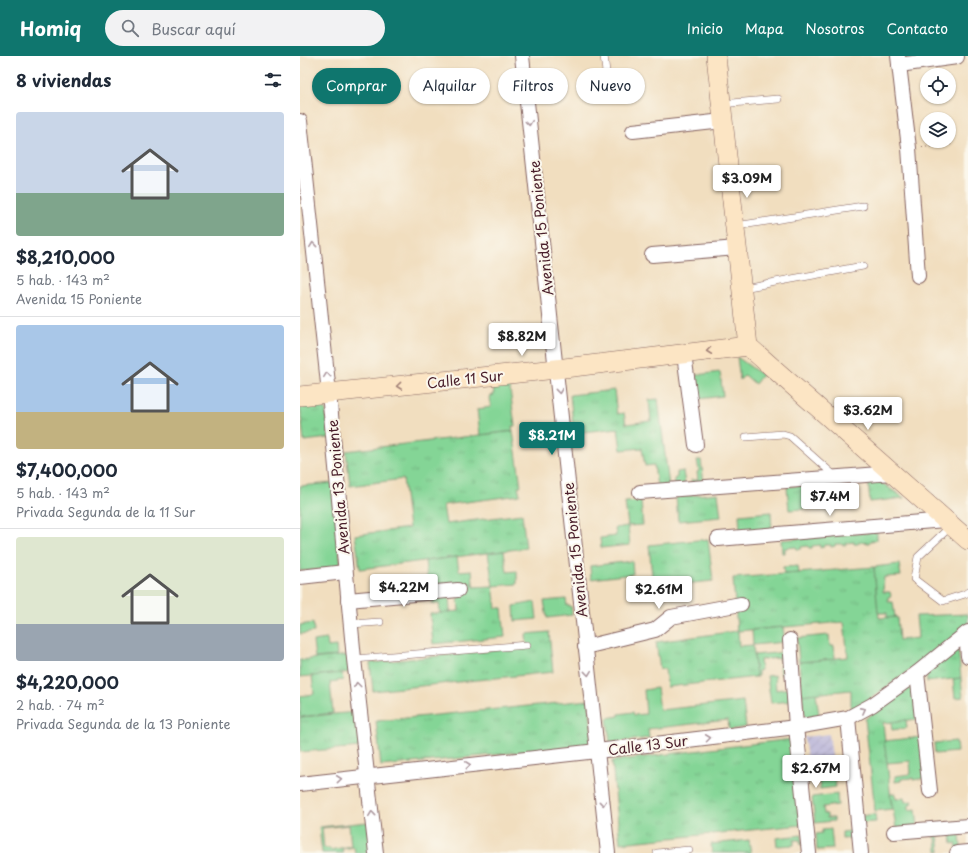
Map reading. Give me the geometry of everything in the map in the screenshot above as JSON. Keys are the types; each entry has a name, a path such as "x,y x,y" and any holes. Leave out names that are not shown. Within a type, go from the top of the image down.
{"main road":[{"path":"716,56 748,346 968,540"},
{"name":"Calle 11 Sur","path":"300,396 556,369 748,346"}],"street":[{"name":"Avenida 15 Poniente","path":"522,56 608,853"},
{"path":"918,276 909,148 898,61 957,57"},
{"path":"633,131 722,113"},
{"name":"Avenida 13 Poniente","path":"300,121 329,393 350,624 376,853"},
{"path":"652,255 737,248"},
{"path":"684,354 696,445"},
{"path":"640,492 892,473"},
{"path":"718,540 948,523"},
{"path":"300,576 346,572"},
{"path":"348,600 458,590"},
{"path":"585,647 655,630 671,616 741,604"},
{"path":"967,633 968,656"},
{"name":"Calle 13 Sur","path":"300,784 597,751 796,727 848,718 872,705 917,673 967,633"},
{"path":"790,640 796,727 809,853"},
{"path":"917,673 930,790"},
{"path":"848,718 861,853"},
{"path":"894,832 968,826"},
{"path":"957,853 968,852"}],"lane":[{"path":"604,56 606,68"},
{"path":"722,113 778,99"},
{"path":"735,226 862,206"},
{"path":"741,288 863,266"},
{"path":"746,437 783,434 790,436 836,477"},
{"path":"948,523 918,557 914,579 943,601 968,592"},
{"path":"350,624 380,622"},
{"path":"354,659 527,645"},
{"path":"657,853 689,850"}],"path":[{"path":"909,148 920,147"}],"shaded area":[{"path":"829,734 834,770 809,773 804,737"}],"green space":[{"path":"737,357 762,375 755,384 745,375 740,380"},
{"path":"720,372 723,396 699,399 696,375"},
{"path":"509,382 515,426 512,426 513,431 480,435 477,409 491,407 490,396 494,395 493,384"},
{"path":"614,390 617,414 624,413 626,424 651,421 649,400 658,399 669,486 657,487 654,465 645,466 642,448 621,450 618,428 574,433 570,395"},
{"path":"325,403 329,438 304,441 300,405"},
{"path":"513,431 521,486 518,486 520,495 443,505 446,524 522,514 526,548 360,569 355,535 409,528 403,479 350,486 346,451"},
{"path":"697,460 701,460 704,483 692,484 691,480 698,480 697,472 699,471"},
{"path":"683,471 685,484 675,485 674,479 677,477 677,472"},
{"path":"876,479 904,498 870,502 868,480"},
{"path":"333,483 341,568 300,571 300,486"},
{"path":"842,483 844,504 822,506 820,484"},
{"path":"804,485 805,509 789,510 787,487"},
{"path":"718,493 721,517 678,521 676,497"},
{"path":"641,501 643,525 628,526 625,502"},
{"path":"771,512 772,530 740,532 739,515"},
{"path":"628,526 630,545 601,548 600,538 616,536 615,528"},
{"path":"877,532 877,540 870,541 869,543 858,542 858,544 854,544 854,542 846,543 846,545 835,544 835,546 831,547 831,545 824,545 820,548 820,545 812,546 812,548 809,548 808,546 801,547 801,549 797,549 796,547 785,548 785,553 782,553 781,540"},
{"path":"708,539 713,581 653,587 649,545"},
{"path":"504,551 507,572 517,571 517,584 493,586 488,553"},
{"path":"457,557 459,571 472,570 473,583 428,588 425,561"},
{"path":"632,561 633,574 591,579 590,566"},
{"path":"899,564 901,576 884,577 883,592 890,592 891,596 888,597 888,602 893,602 895,617 887,618 887,613 878,613 874,567"},
{"path":"798,566 799,573 784,574 783,567"},
{"path":"874,567 879,618 897,617 899,640 918,638 916,616 968,614 968,624 925,660 851,712 851,690 802,695 799,662 848,657 844,622 738,631 739,646 753,645 756,677 667,687 665,669 660,669 656,642 737,631 733,578"},
{"path":"473,583 474,587 493,586 496,608 502,608 505,637 433,644 430,614 459,611 457,585"},
{"path":"449,595 450,612 440,613 439,603 432,604 431,597"},
{"path":"566,599 567,606 571,606 572,615 547,618 544,601"},
{"path":"535,602 537,619 515,621 514,606"},
{"path":"313,623 314,632 300,634 300,625"},
{"path":"783,627 785,642 753,645 752,630"},
{"path":"549,632 553,672 373,691 370,663 527,647 526,634"},
{"path":"829,635 830,646 834,646 835,659 799,662 797,638"},
{"path":"327,639 328,647 336,646 337,656 315,658 313,641"},
{"path":"958,648 961,678 927,682 926,673"},
{"path":"786,652 788,674 781,675 779,658 760,660 761,670 758,671 758,677 756,677 754,655"},
{"path":"351,655 352,672 300,677 300,660"},
{"path":"342,673 343,680 330,682 333,713 300,717 300,696 314,694 312,676"},
{"path":"775,675 776,690 790,688 792,701 771,703 767,676"},
{"path":"961,678 963,697 955,698 953,679"},
{"path":"915,684 919,719 883,723 892,809 875,811 865,719"},
{"path":"657,688 660,710 743,701 746,727 729,730 728,720 648,729 649,738 610,743 607,718 633,712 634,715 646,714 644,690"},
{"path":"816,693 819,715 805,718 802,695"},
{"path":"589,700 593,745 381,766 376,721"},
{"path":"357,712 360,747 300,752 300,717"},
{"path":"906,720 907,728 892,730 891,722"},
{"path":"921,737 925,778 913,780 913,778 901,779 901,781 895,782 895,776 911,774 910,761 887,763 884,741"},
{"path":"792,739 802,825 620,843 612,761"},
{"path":"956,741 957,752 935,754 934,743"},
{"path":"834,770 836,787 820,789 818,772"},
{"path":"837,794 838,805 823,807 824,814 827,814 827,818 834,818 834,821 815,823 812,797"},
{"path":"890,794 895,794 896,799 904,798 905,802 912,801 912,804 909,805 909,810 916,809 918,828 896,830"},
{"path":"875,814 876,822 862,823 861,816"},
{"path":"368,822 372,853 355,853 354,847 342,849 343,853 322,853 319,827","holes":["349,825 351,846 330,850 330,848 324,848 322,828"]},
{"path":"831,829 833,849 817,850 816,834 822,833 822,830"},
{"path":"856,830 856,838 842,839 842,832"},
{"path":"933,832 960,833 961,849 957,849 956,843 952,844 951,834 938,835 940,851 937,851 936,837 933,837"},
{"path":"802,835 802,845 800,840 794,840 794,845 777,846 776,838"},
{"path":"749,840 751,853 712,853 711,844"}]}
